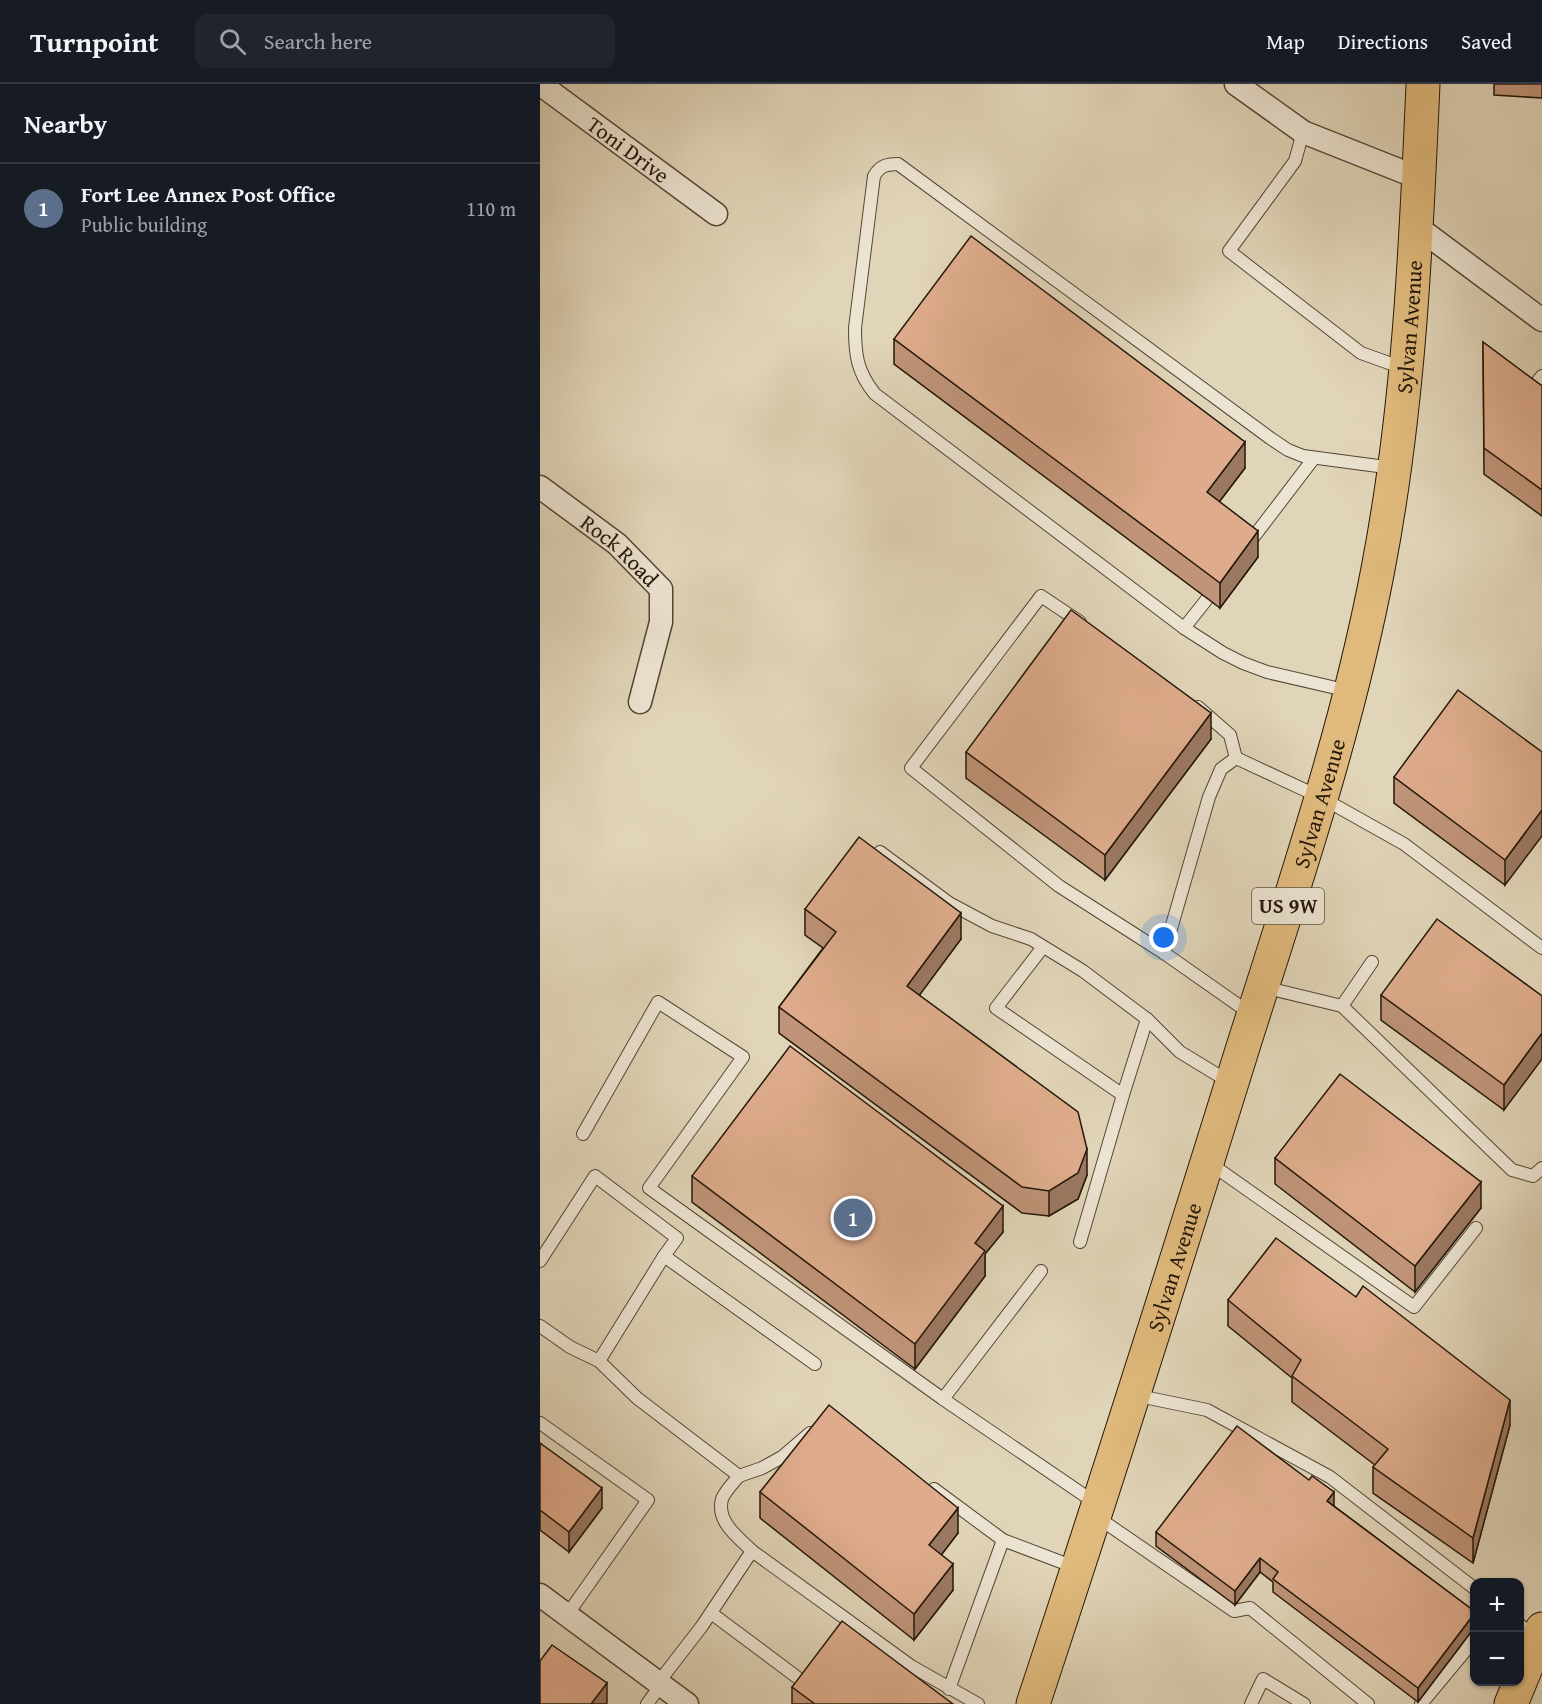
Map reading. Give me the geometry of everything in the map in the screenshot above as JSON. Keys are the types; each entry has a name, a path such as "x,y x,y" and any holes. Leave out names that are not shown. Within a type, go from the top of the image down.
{"main road":[{"name":"Sylvan Avenue","path":"1033,1704 1322,798 1351,692 1379,566 1407,369 1423,84"},
{"path":"1511,1704 1533,1631"}],"street":[{"name":"Toni Drive","path":"540,84 716,214"},
{"path":"1236,84 1303,132 1419,178"},
{"path":"1416,226 1539,312"},
{"name":"Rock Road","path":"540,487 617,544 661,589 661,622 640,702"},
{"path":"540,1595 687,1704"}],"lane":[{"path":"1303,132 1295,161 1229,251 1361,353 1407,369"},
{"path":"1351,692 1267,672 1223,653 1184,628 875,394 865,381 858,364 855,343 874,176 879,168 888,164 898,164 1288,450 1314,458 1394,468"},
{"path":"1538,391 1542,376"},
{"path":"1246,547 1314,458"},
{"path":"1090,628 1041,596 911,768 1059,886 1164,953 1258,1001 1342,1006 1512,1170 1533,1176 1542,1168"},
{"path":"1184,628 1207,599"},
{"path":"1187,699 1230,735 1236,758"},
{"path":"1164,953 1209,797 1221,769 1236,758"},
{"path":"1236,758 1322,798 1404,844 1542,948"},
{"path":"880,852 949,903 992,926 1031,939 1083,971 1147,1019 1180,1052 1232,1083"},
{"path":"1043,947 996,1008 1123,1095"},
{"path":"1342,1006 1372,962"},
{"path":"583,1134 658,1002 743,1057 649,1188 1234,1611 1250,1608 1368,1704"},
{"path":"1080,1242 1147,1019"},
{"path":"1207,1161 1414,1307 1476,1228"},
{"path":"540,1261 595,1176 677,1238 599,1361"},
{"path":"664,1257 815,1364"},
{"path":"944,1400 1041,1271"},
{"path":"540,1326 570,1347 599,1361 637,1398 739,1476"},
{"path":"1133,1395 1207,1410 1329,1477 1470,1585"},
{"path":"540,1423 648,1500 567,1615"},
{"path":"816,1427 782,1457 762,1468 739,1476 722,1497 721,1512 724,1523 752,1551 911,1666 978,1704"},
{"path":"927,1484 1003,1540 1078,1568"},
{"path":"949,1689 1003,1540"},
{"path":"647,1704 752,1551"},
{"path":"711,1613 802,1681"},
{"path":"1421,1704 1470,1644"},
{"path":"1251,1704 1263,1679 1304,1704"}],"building":[{"path":"971,236 1245,442 1207,492 1258,531 1220,583 894,339"},
{"path":"1483,342 1542,386 1542,490 1484,448"},
{"path":"1071,610 1211,713 1105,855 966,752"},
{"path":"1458,690 1542,752 1542,810 1505,860 1394,777"},
{"path":"859,837 961,913 907,986 1078,1112 1087,1149 1078,1173 1049,1191 1022,1187 779,1007 836,932 805,909"},
{"path":"1437,919 1542,996 1542,1033 1504,1085 1381,995"},
{"path":"790,1046 1003,1206 975,1243 985,1251 915,1344 692,1176"},
{"path":"1340,1074 1481,1182 1415,1266 1275,1158"},
{"path":"1276,1238 1356,1297 1363,1286 1510,1400 1473,1538 1373,1467 1388,1449 1292,1376 1301,1360 1228,1300"},
{"path":"829,1405 958,1508 929,1545 953,1564 914,1614 760,1492"},
{"path":"1237,1426 1309,1480 1312,1476 1334,1492 1327,1501 1470,1608 1470,1619 1418,1688 1273,1579 1278,1572 1260,1558 1235,1591 1156,1532"},
{"path":"540,1443 602,1488 569,1532 540,1510"},
{"path":"842,1621 953,1704 815,1704 792,1687"},
{"path":"552,1645 607,1683 591,1704 540,1704 540,1661"}],"place":[{"name":"Fort Lee Annex Post Office","path":"853,1218"}]}
